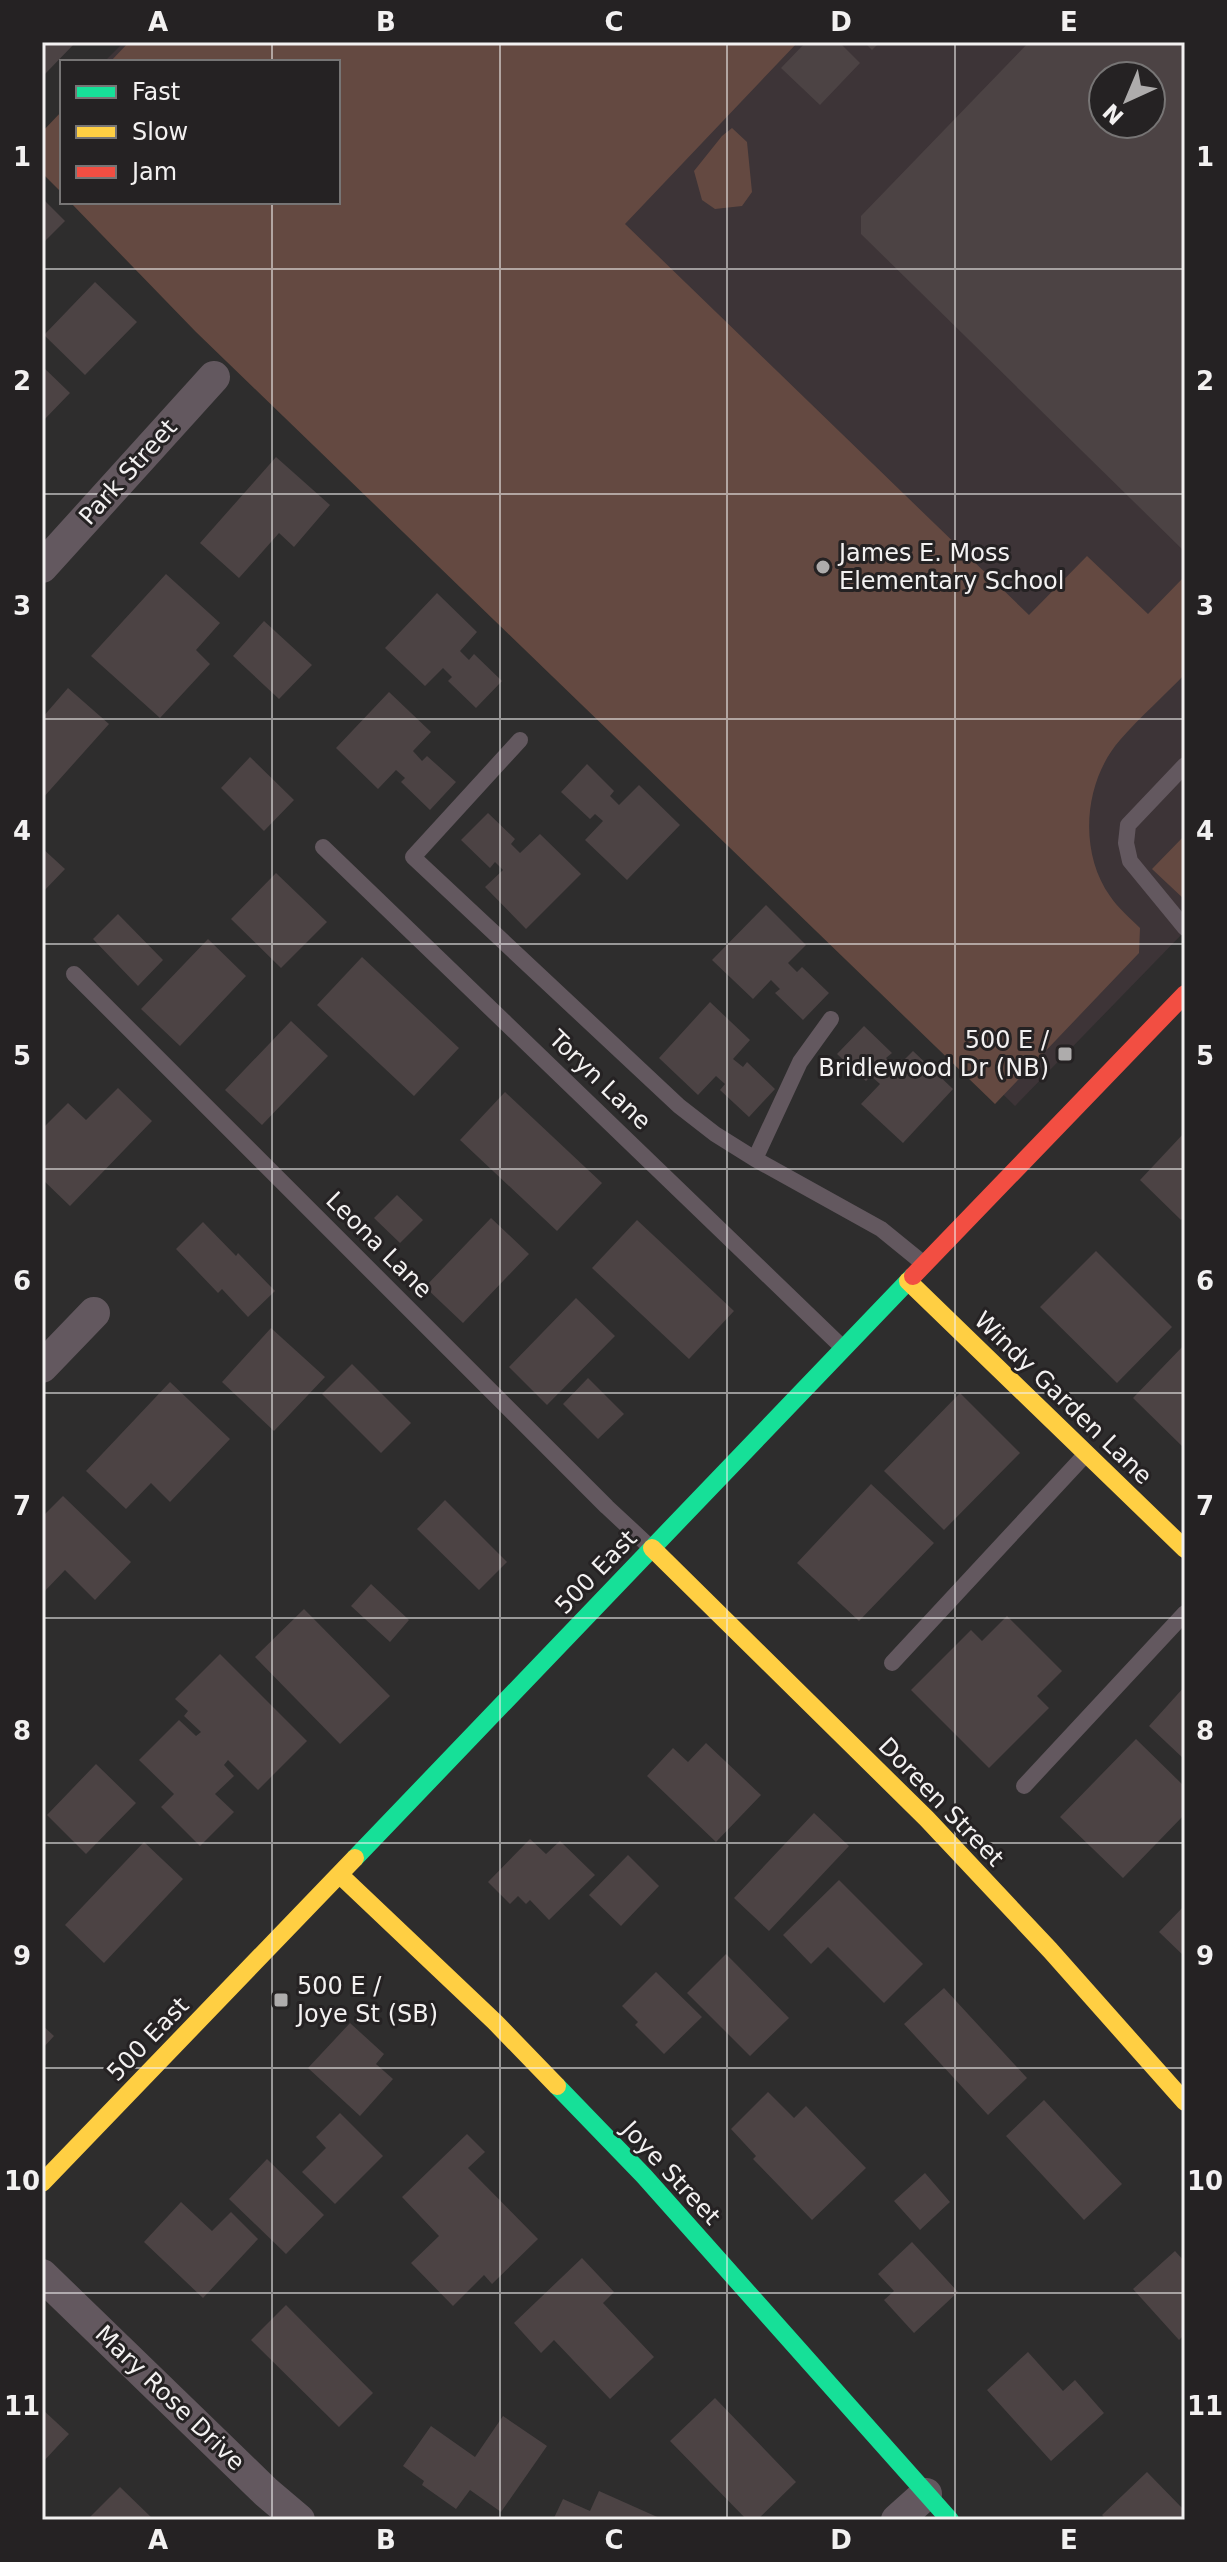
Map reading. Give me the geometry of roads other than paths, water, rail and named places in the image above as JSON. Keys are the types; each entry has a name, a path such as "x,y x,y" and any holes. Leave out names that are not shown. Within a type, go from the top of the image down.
{"street":[{"name":"Park Street","path":"42,567 214,377"},
{"name":"500 East","path":"42,2183 1185,994"},
{"name":"Windy Garden Lane","path":"908,1281 1185,1549"},
{"path":"42,1367 94,1313"},
{"name":"Doreen Street","path":"652,1548 927,1819 1050,1950 1185,2102"},
{"name":"Joye Street","path":"340,1875 495,2022 644,2176 950,2520"},
{"name":"Mary Rose Drive","path":"42,2275 266,2492 299,2520"},
{"path":"897,2520 926,2494"}],"lane":[{"path":"520,740 413,857 679,1106 755,1159 881,1229 925,1265"},
{"path":"1185,765 1128,825 1126,843 1130,861 1185,928"},
{"name":"Toryn Lane","path":"323,847 843,1348"},
{"name":"Leona Lane","path":"74,974 607,1507 652,1548"},
{"path":"755,1159 800,1062 831,1019"},
{"path":"892,1663 1086,1454"},
{"path":"1024,1786 1185,1613"}],"place":[{"name":"James E. Moss Elementary School","path":"823,567"},
{"name":"500 E / Bridlewood Dr (NB)","path":"1065,1054"},
{"name":"500 E / Joye St (SB)","path":"281,2000"}]}
